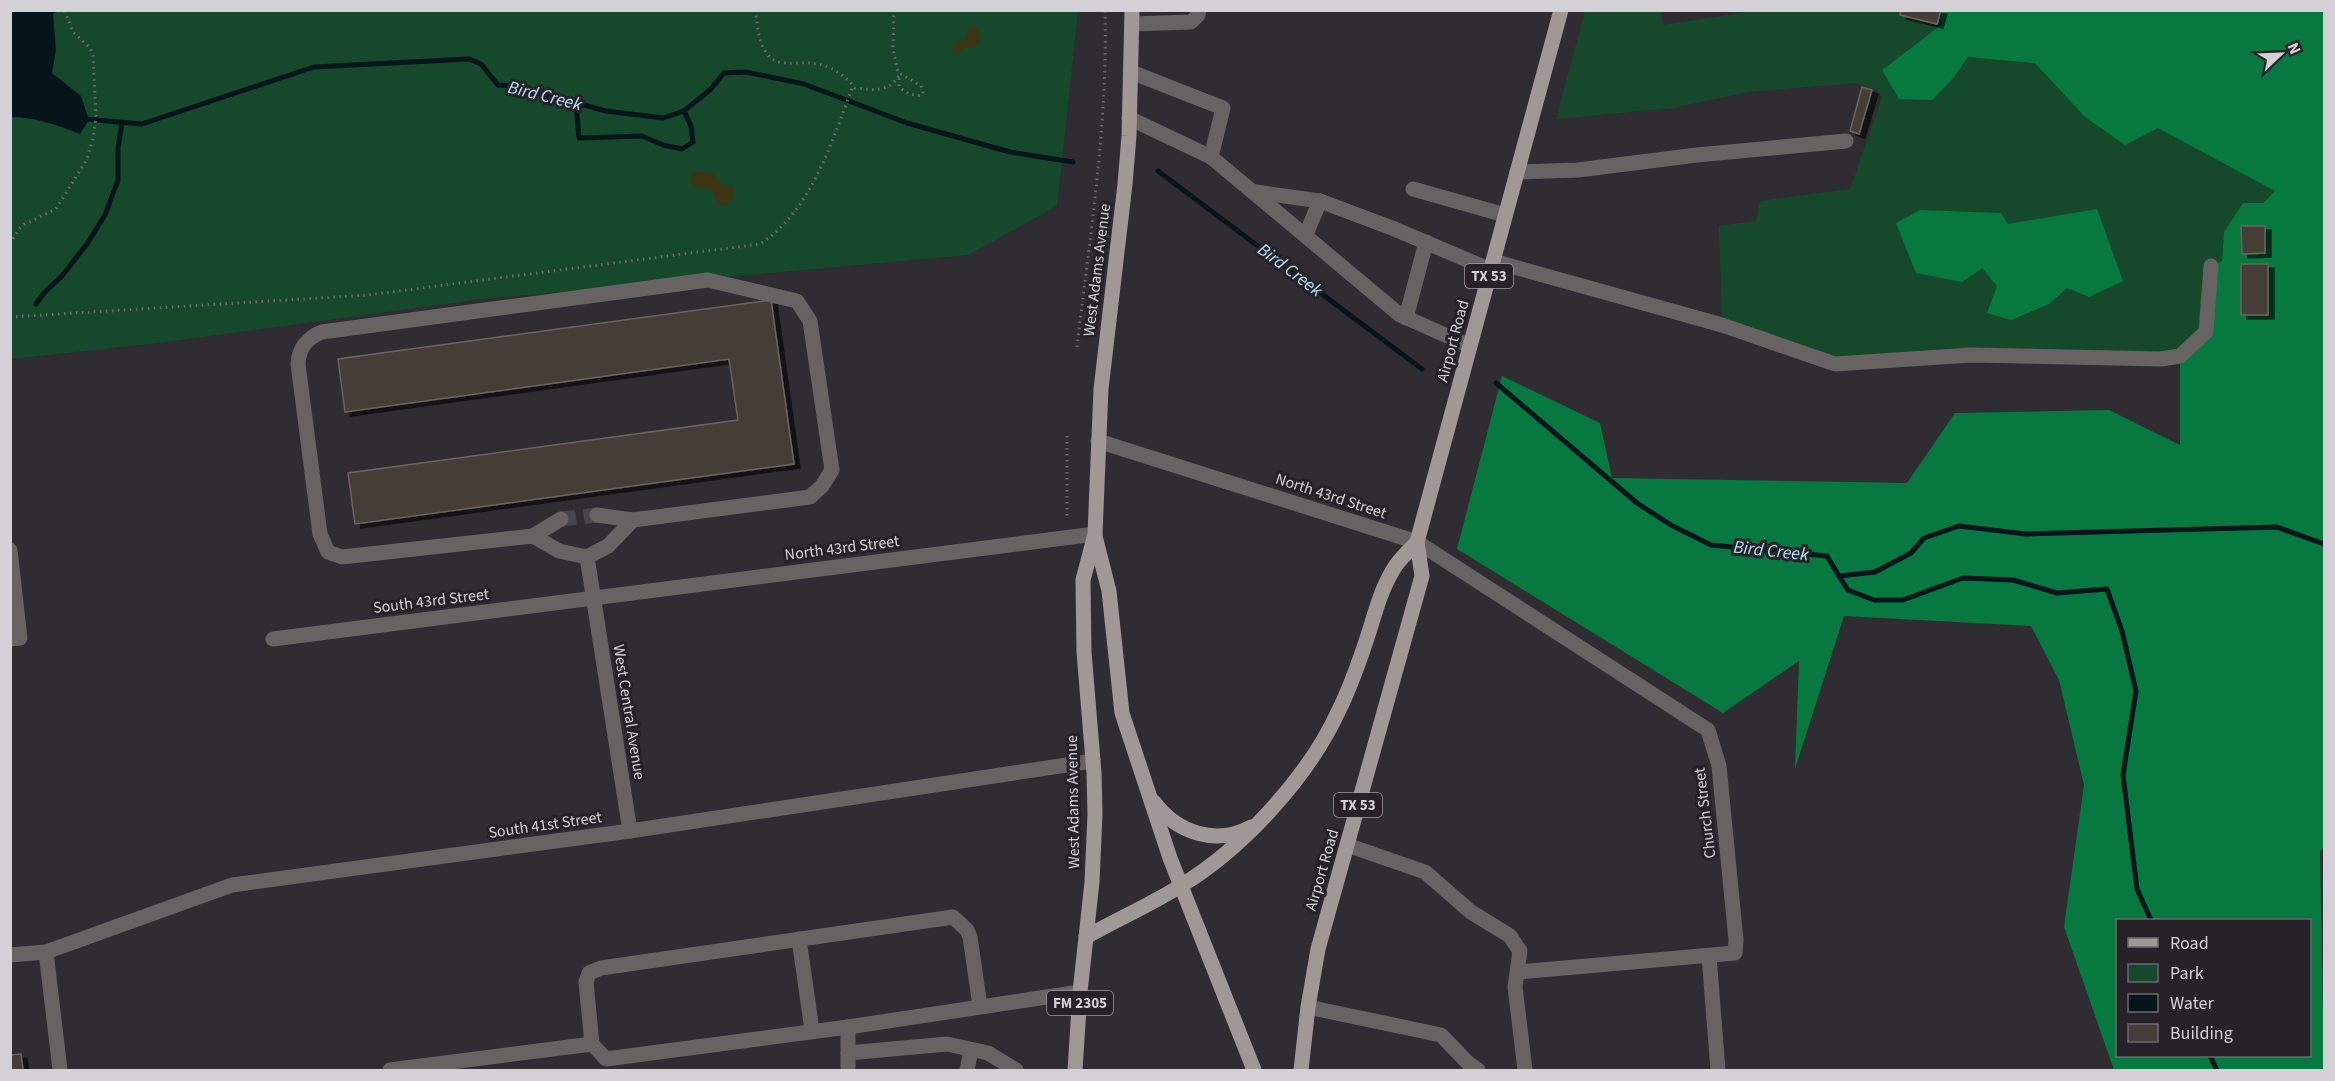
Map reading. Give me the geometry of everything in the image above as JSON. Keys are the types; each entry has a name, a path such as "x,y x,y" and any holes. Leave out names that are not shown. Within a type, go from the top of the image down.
{"main road":[{"name":"Airport Road","path":"1301,1071 1308,1007 1318,948 1422,576 1417,542 1561,10"},
{"name":"West Adams Avenue","path":"1075,1071 1080,992 1092,882 1095,814 1094,761 1082,617 1083,580 1095,534 1101,389 1125,184 1132,17"},
{"name":"West Adams Avenue","path":"1095,534 1109,591 1122,713 1181,886"},
{"name":"Airport Road","path":"1086,937 1181,886 1211,866 1240,842 1298,776 1339,712 1357,668 1382,591 1393,568 1417,542"},
{"path":"1148,791 1162,814 1179,826 1197,834 1217,836 1235,834 1257,824"},
{"path":"1181,886 1254,1071"}],"street":[{"path":"1132,17 1191,22 1198,15 1198,10"},
{"path":"1131,72 1223,108 1211,157"},
{"path":"1129,118 1211,157 1256,192 1400,315 1470,346"},
{"path":"1517,172 1578,170 1697,155 1846,141"},
{"path":"1413,189 1505,215"},
{"path":"1256,192 1320,201 1492,265 1722,325 1835,364 1971,355 2161,359 2180,356 2206,333 2211,266"},
{"path":"1306,234 1320,201"},
{"path":"1406,318 1426,242"},
{"path":"561,519 533,536 342,557 328,552 320,534 298,364 298,353 308,338 333,330 708,280 796,301 810,321 832,470 822,486 810,497 633,520 597,515"},
{"name":"North 43rd Street","path":"1098,441 1417,542"},
{"path":"533,536 559,551 587,557 608,546 633,520"},
{"name":"North 43rd Street","path":"593,598 1095,534"},
{"name":"Church Street","path":"1417,542 1708,730 1719,766 1736,940 1735,953 1709,956"},
{"path":"10,550 20,638 10,639"},
{"name":"West Central Avenue","path":"587,557 630,831"},
{"name":"South 43rd Street","path":"273,639 593,598"},
{"name":"South 41st Street","path":"10,955 46,951 232,885 630,831 1094,761"},
{"path":"1347,845 1425,872 1471,912 1510,936 1520,951 1517,980 1525,1071"},
{"path":"980,1006 967,930 953,917 600,968 589,973 586,982 592,1044 606,1059 1080,992"},
{"path":"799,939 812,1030"},
{"path":"46,951 60,1071"},
{"path":"1517,980 1709,956 1718,1071"},
{"path":"1308,1007 1441,1035 1478,1071"},
{"path":"848,1026 848,1071"},
{"path":"390,1071 592,1044"},
{"path":"848,1053 947,1044 987,1053 1016,1071"},
{"path":"967,1071 971,1050"}],"path":[{"path":"10,244 18,229 24,224 56,209 75,182 88,154 96,117 93,56 90,48 73,32 64,10"},
{"path":"10,317 368,295 760,244 782,228 799,207 830,147 852,88 848,79 832,69 807,63 780,63 768,57 762,46 755,10"},
{"path":"852,88 888,88 894,84 899,75 899,87 903,91 916,97 921,96 923,92 921,86 898,72 893,49 894,10"},
{"path":"1077,347 1102,122 1105,78 1105,10"},
{"path":"1067,436 1067,516"}],"green space":[{"path":"1761,10 1942,11 1941,25 1882,70 1968,57 2049,10 2275,191 2263,203 2224,232 2222,261 2206,332 2180,356 1835,364 1722,325 1719,226 1756,221 1760,201 1850,189 1882,97 1877,90 1855,83 1748,92 1673,108 1556,119 1585,11 1661,11 1663,25"},
{"path":"10,11 1078,11 1057,206 968,255 483,299 157,343 11,359"},
{"path":"1942,11 2324,11 2324,848 2320,851 2324,1070 2114,1070 2064,927 2084,785 2059,680 2031,626 1844,616 1795,769 1799,661 1723,713 1457,549 1502,376 1600,423 1612,478 1907,483 1955,413 2109,410 2180,445 2180,356 2206,332 2211,266 2222,261 2224,232 2243,203 2263,203 2275,191 2158,128 2125,145 2085,117 2035,63 1968,57 1954,77 1932,100 1899,99 1882,70 1941,25"},
{"path":"2097,209 2123,281 2089,297 2067,288 2049,304 2011,320 1987,313 1997,286 1982,268 1962,282 1916,273 1896,223 1920,210 2001,213 2008,224"}],"sand":[{"path":"974,26 979,29 980,42 976,46 965,48 957,55 953,54 952,48 966,38 969,27"},
{"path":"691,173 714,173 721,185 732,186 735,196 724,206 718,205 709,188 697,188 690,182"}],"water":[{"path":"10,11 57,11 53,14 56,50 52,73 81,96 89,120 80,134 37,120 11,117"}],"building":[{"path":"1901,10 1941,10 1937,24 1900,15"},
{"path":"1862,87 1872,90 1859,134 1850,131"},
{"path":"2241,226 2265,226 2265,253 2242,254"},
{"path":"2241,264 2268,264 2268,315 2241,315"},
{"path":"771,300 794,464 355,524 348,473 738,420 729,359 345,412 338,359"},
{"path":"21,1054 23,1070 10,1070 10,1055"}],"waterway":[{"name":"Bird Creek","path":"85,119 142,124 314,67 469,59 481,64 498,85 514,86 606,111 663,118 684,111 711,89 724,73 746,72 804,84 907,123 1010,152 1073,162"},
{"path":"576,103 579,138 642,136 663,145 682,149 693,142 691,126 684,111"},
{"path":"36,304 87,244 105,215 118,180 118,148 122,123"},
{"name":"Bird Creek","path":"1158,171 1422,369"},
{"name":"Bird Creek","path":"1496,383 1637,503 1671,525 1711,545 1827,556 1839,576 1875,572 1911,553 1924,538 1959,526 2026,534 2277,527 2324,544"},
{"path":"1839,576 1848,590 1874,600 1903,600 1963,578 2013,580 2057,593 2107,589 2122,631 2136,691 2123,775 2137,889 2151,919"},
{"path":"2210,1057 2217,1070"}],"tunnel":[{"path":"561,519 597,515"}]}
